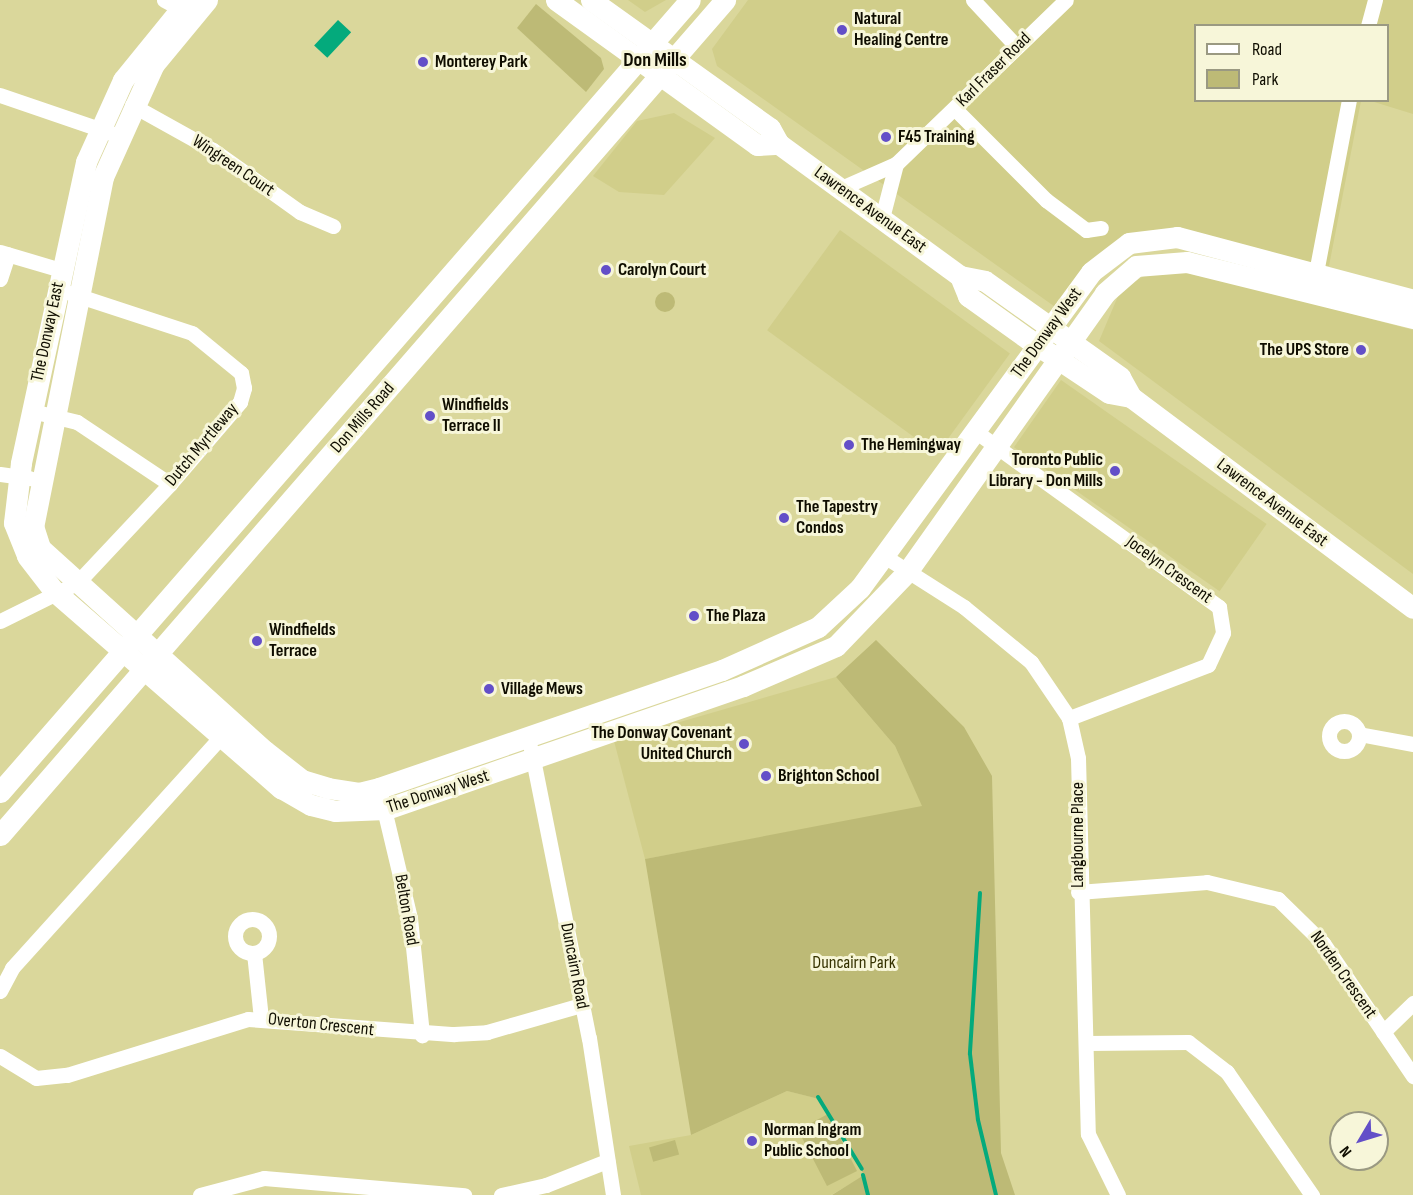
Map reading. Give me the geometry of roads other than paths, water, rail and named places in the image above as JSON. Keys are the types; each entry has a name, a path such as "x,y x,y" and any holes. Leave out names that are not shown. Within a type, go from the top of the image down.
{"street":[{"name":"Lawrence Avenue East","path":"556,0 667,68 757,145 779,144 960,276 985,281 1071,342 1120,377 1131,397 1413,608"},
{"name":"Lawrence Avenue East","path":"591,0 644,52"},
{"name":"Don Mills Road","path":"0,792 127,651 690,0"},
{"name":"Don Mills Road","path":"0,835 725,0"},
{"path":"973,0 1017,47"},
{"name":"Karl Fraser Road","path":"841,188 896,164 1066,0"},
{"path":"1369,24 1375,0"},
{"name":"The Donway East","path":"65,285 103,177 108,132 132,105 186,5"},
{"name":"The Donway East","path":"140,634 40,548 33,526 41,480 42,413 65,285 123,80 186,5"},
{"path":"0,94 108,132"},
{"path":"1314,282 1349,102"},
{"name":"Wingreen Court","path":"132,105 213,150 300,212 333,226"},
{"path":"955,109 1046,200 1086,230 1101,228"},
{"path":"882,218 896,164"},
{"name":"The Donway West","path":"228,728 302,780 359,793 528,737 780,647 837,613 884,556 1091,272 1129,243 1170,236 1239,249 1314,282 1413,318"},
{"path":"1234,271 1239,249"},
{"path":"0,279 4,253 65,285"},
{"name":"The Donway West","path":"140,634 154,660 228,728 281,788 311,806 336,811 386,809 535,760 789,668 844,641 907,572 1105,293 1133,268 1172,261 1314,282 1413,300"},
{"name":"Lawrence Avenue East","path":"960,276 968,296 1109,393 1131,397"},
{"name":"Dutch Myrtleway","path":"65,285 176,325 242,373 240,402 170,484 78,583"},
{"path":"42,413 112,442 170,484"},
{"name":"The Donway East","path":"42,413 9,475 14,523 27,556 54,591 127,651"},
{"name":"Jocelyn Crescent","path":"975,430 1219,607 1223,633 1208,665 1069,718"},
{"path":"9,475 41,480"},
{"name":"Langbourne Place","path":"884,556 964,607 1031,662 1069,718 1078,758 1078,892 1088,1043 1088,1134 1118,1195"},
{"path":"0,621 54,591 78,583"},
{"path":"780,647 789,668"},
{"name":"The Donway West","path":"127,651 154,660"},
{"path":"0,991 12,968 228,728"},
{"path":"1359,734 1413,744"},
{"name":"Duncairn Road","path":"528,737 535,760 613,1195"},
{"name":"Belton Road","path":"378,788 386,809 410,918 422,1035"},
{"name":"Norden Crescent","path":"1078,892 1207,882 1278,900 1323,944 1413,1076"},
{"path":"254,953 261,1018"},
{"path":"1383,1032 1413,1003"},
{"name":"Overton Crescent","path":"0,1056 36,1078 67,1075 189,1035 261,1018 422,1035 487,1032 580,1005"},
{"path":"1088,1043 1188,1042 1227,1072 1312,1195"},
{"path":"501,1195 546,1185 607,1161"},
{"path":"200,1195 245,1181 283,1178 464,1195"}],"waterway":[{"path":"980,893 970,1054 978,1120 996,1195"},
{"path":"818,1097 862,1169"},
{"path":"863,1175 868,1195"}],"place":[{"name":"Natural Healing Centre","path":"842,30"},
{"name":"Monterey Park","path":"423,62"},
{"name":"F45 Training","path":"886,137"},
{"name":"Carolyn Court","path":"606,270"},
{"name":"The UPS Store","path":"1361,350"},
{"name":"Windfields Terrace II","path":"430,416"},
{"name":"The Hemingway","path":"849,445"},
{"name":"Toronto Public Library - Don Mills","path":"1115,471"},
{"name":"The Tapestry Condos","path":"784,518"},
{"name":"The Plaza","path":"694,616"},
{"name":"Windfields Terrace","path":"257,641"},
{"name":"Village Mews","path":"489,689"},
{"name":"The Donway Covenant United Church","path":"744,744"},
{"name":"Brighton School","path":"766,776"},
{"name":"Norman Ingram Public School","path":"752,1141"}],"district":[{"name":"Don Mills","path":"655,60"}],"park label":[{"name":"Duncairn Park","path":"854,963"}]}
